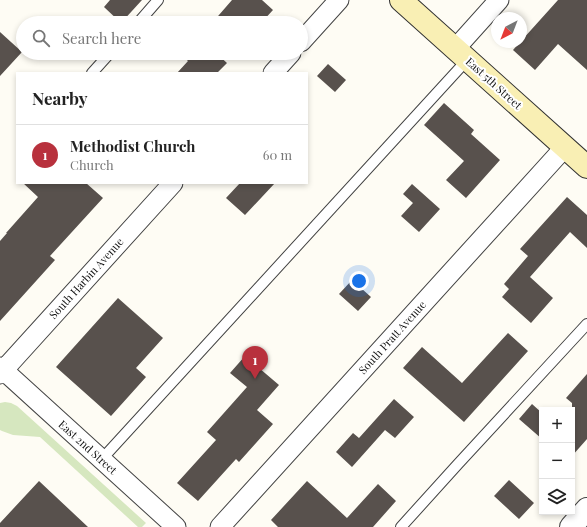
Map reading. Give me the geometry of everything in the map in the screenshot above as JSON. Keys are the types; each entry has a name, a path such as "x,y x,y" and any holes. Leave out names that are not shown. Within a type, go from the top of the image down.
{"main road":[{"name":"East 5th Street","path":"401,0 587,167"}],"street":[{"path":"308,34 339,0"},
{"path":"461,54 499,0"},
{"path":"273,72 284,60"},
{"name":"South Pratt Avenue","path":"220,527 565,147"},
{"name":"South Harbin Avenue","path":"1,370 172,184"},
{"name":"East 2nd Street","path":"1,370 176,527"},
{"path":"571,527 587,509"}],"lane":[{"path":"144,16 158,0"},
{"path":"102,459 201,350 461,54"},
{"path":"93,72 104,60"},
{"path":"401,527 587,324"}],"green space":[{"path":"5,402 17,406 146,523 142,527 138,527 40,437 13,435 0,430 0,403"}],"building":[{"path":"110,0 142,0 127,16 114,16 104,7"},
{"path":"232,0 262,0 273,10 267,16 218,16"},
{"path":"558,0 587,0 587,70 558,44 535,70 513,50 515,48 527,48 527,34"},
{"path":"0,32 16,47 16,59 0,76"},
{"path":"187,60 224,60 227,63 218,72 178,72 188,61"},
{"path":"328,64 346,80 335,92 317,76"},
{"path":"444,103 474,130 471,134 500,160 466,198 446,180 464,161 424,125"},
{"path":"24,184 87,184 103,198 50,256 55,260 0,321 0,241 38,197"},
{"path":"239,184 274,184 245,215 226,198"},
{"path":"412,184 440,209 419,232 401,216 413,203 403,194"},
{"path":"567,197 587,215 587,248 570,232 530,277 553,298 531,323 502,297 509,289 504,284 528,256 520,249"},
{"path":"352,280 371,297 358,311 339,294"},
{"path":"118,298 163,338 136,368 146,377 111,416 56,367"},
{"path":"508,333 528,351 464,422 403,368 422,347 462,383"},
{"path":"245,356 279,385 257,410 273,424 239,462 236,459 198,501 177,483 216,440 207,432 247,387 230,373"},
{"path":"587,374 587,439 575,453 575,407 572,407 572,403 566,398"},
{"path":"394,399 414,417 395,438 385,430 352,467 336,452 353,433 359,438"},
{"path":"532,404 539,410 539,436 519,419"},
{"path":"509,480 534,503 519,519 494,496"},
{"path":"39,481 88,527 0,527 0,523"},
{"path":"307,481 347,518 378,484 396,501 373,527 278,527 271,520"}],"place":[{"name":"Methodist Church","path":"255,379"}]}
